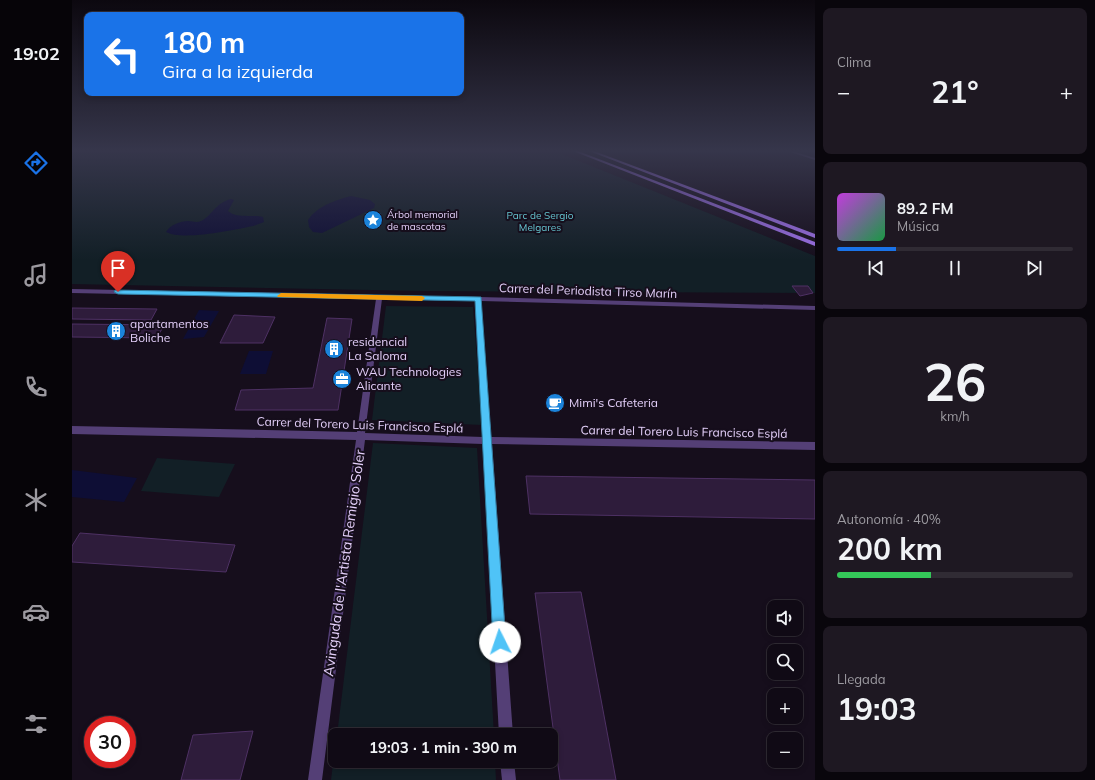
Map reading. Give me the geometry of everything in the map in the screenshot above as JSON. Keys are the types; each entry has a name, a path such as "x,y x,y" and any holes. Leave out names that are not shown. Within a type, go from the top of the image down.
{"street":[{"path":"670,187 815,244"},
{"path":"688,187 815,236"},
{"name":"Carrer del Periodista Tirso Marín","path":"72,291 478,299 815,308"},
{"name":"Avinguda de l'Artista Remigio Soler","path":"314,780 379,298"},
{"path":"478,299 506,728"},
{"name":"Carrer del Torero Luis Francisco Esplá","path":"72,430 361,436 455,440 815,446"},
{"path":"508,768 509,780"}],"green space":[{"name":"Parc de Sergio Melgares","path":"72,187 644,187 815,256 815,293 423,291 72,284"},
{"path":"386,306 473,307 482,425 372,420"},
{"path":"373,443 477,448 494,728 338,728"},
{"path":"157,458 235,464 219,497 141,491"},
{"path":"332,768 495,768 496,780 331,780"}],"shaded area":[{"path":"351,196 370,200 375,204 374,208 322,233 313,232 309,227 308,220 316,211 327,204"},
{"path":"231,199 234,200 228,211 240,216 263,217 264,222 253,226 208,234 184,235 166,232 173,225 185,221 196,222 205,219 217,207"},
{"path":"199,310 219,311 204,337 183,339"},
{"path":"249,351 273,351 266,374 240,374"},
{"path":"72,470 137,478 124,502 72,497"}],"building":[{"path":"792,286 808,286 813,293 800,296"},
{"name":"apartamentos Boliche","path":"72,308 157,309 151,320 72,319"},
{"path":"234,315 275,317 263,343 220,343"},
{"name":"residencial La Saloma","path":"327,318 352,319 338,410 235,410 241,390 313,388"},
{"name":"apartamentos Boliche","path":"72,324 164,325 157,338 72,337"},
{"path":"526,476 815,480 815,519 530,514"},
{"path":"80,533 235,545 226,572 72,562 72,546"},
{"path":"581,592 616,780 560,780 558,765 558,728 553,728 535,593"},
{"path":"253,731 240,780 181,780 193,735"}],"slow traffic":[{"path":"281,296 422,298"}],"place":[{"name":"Árbol memorial de mascotas","path":"373,220"},
{"name":"apartamentos Boliche","path":"116,331"},
{"name":"residencial La Saloma","path":"334,349"},
{"name":"WAU Technologies Alicante","path":"342,379"},
{"name":"Mimi's Cafeteria","path":"555,403"}],"route":[{"path":"118,292 478,299 500,642"}]}
